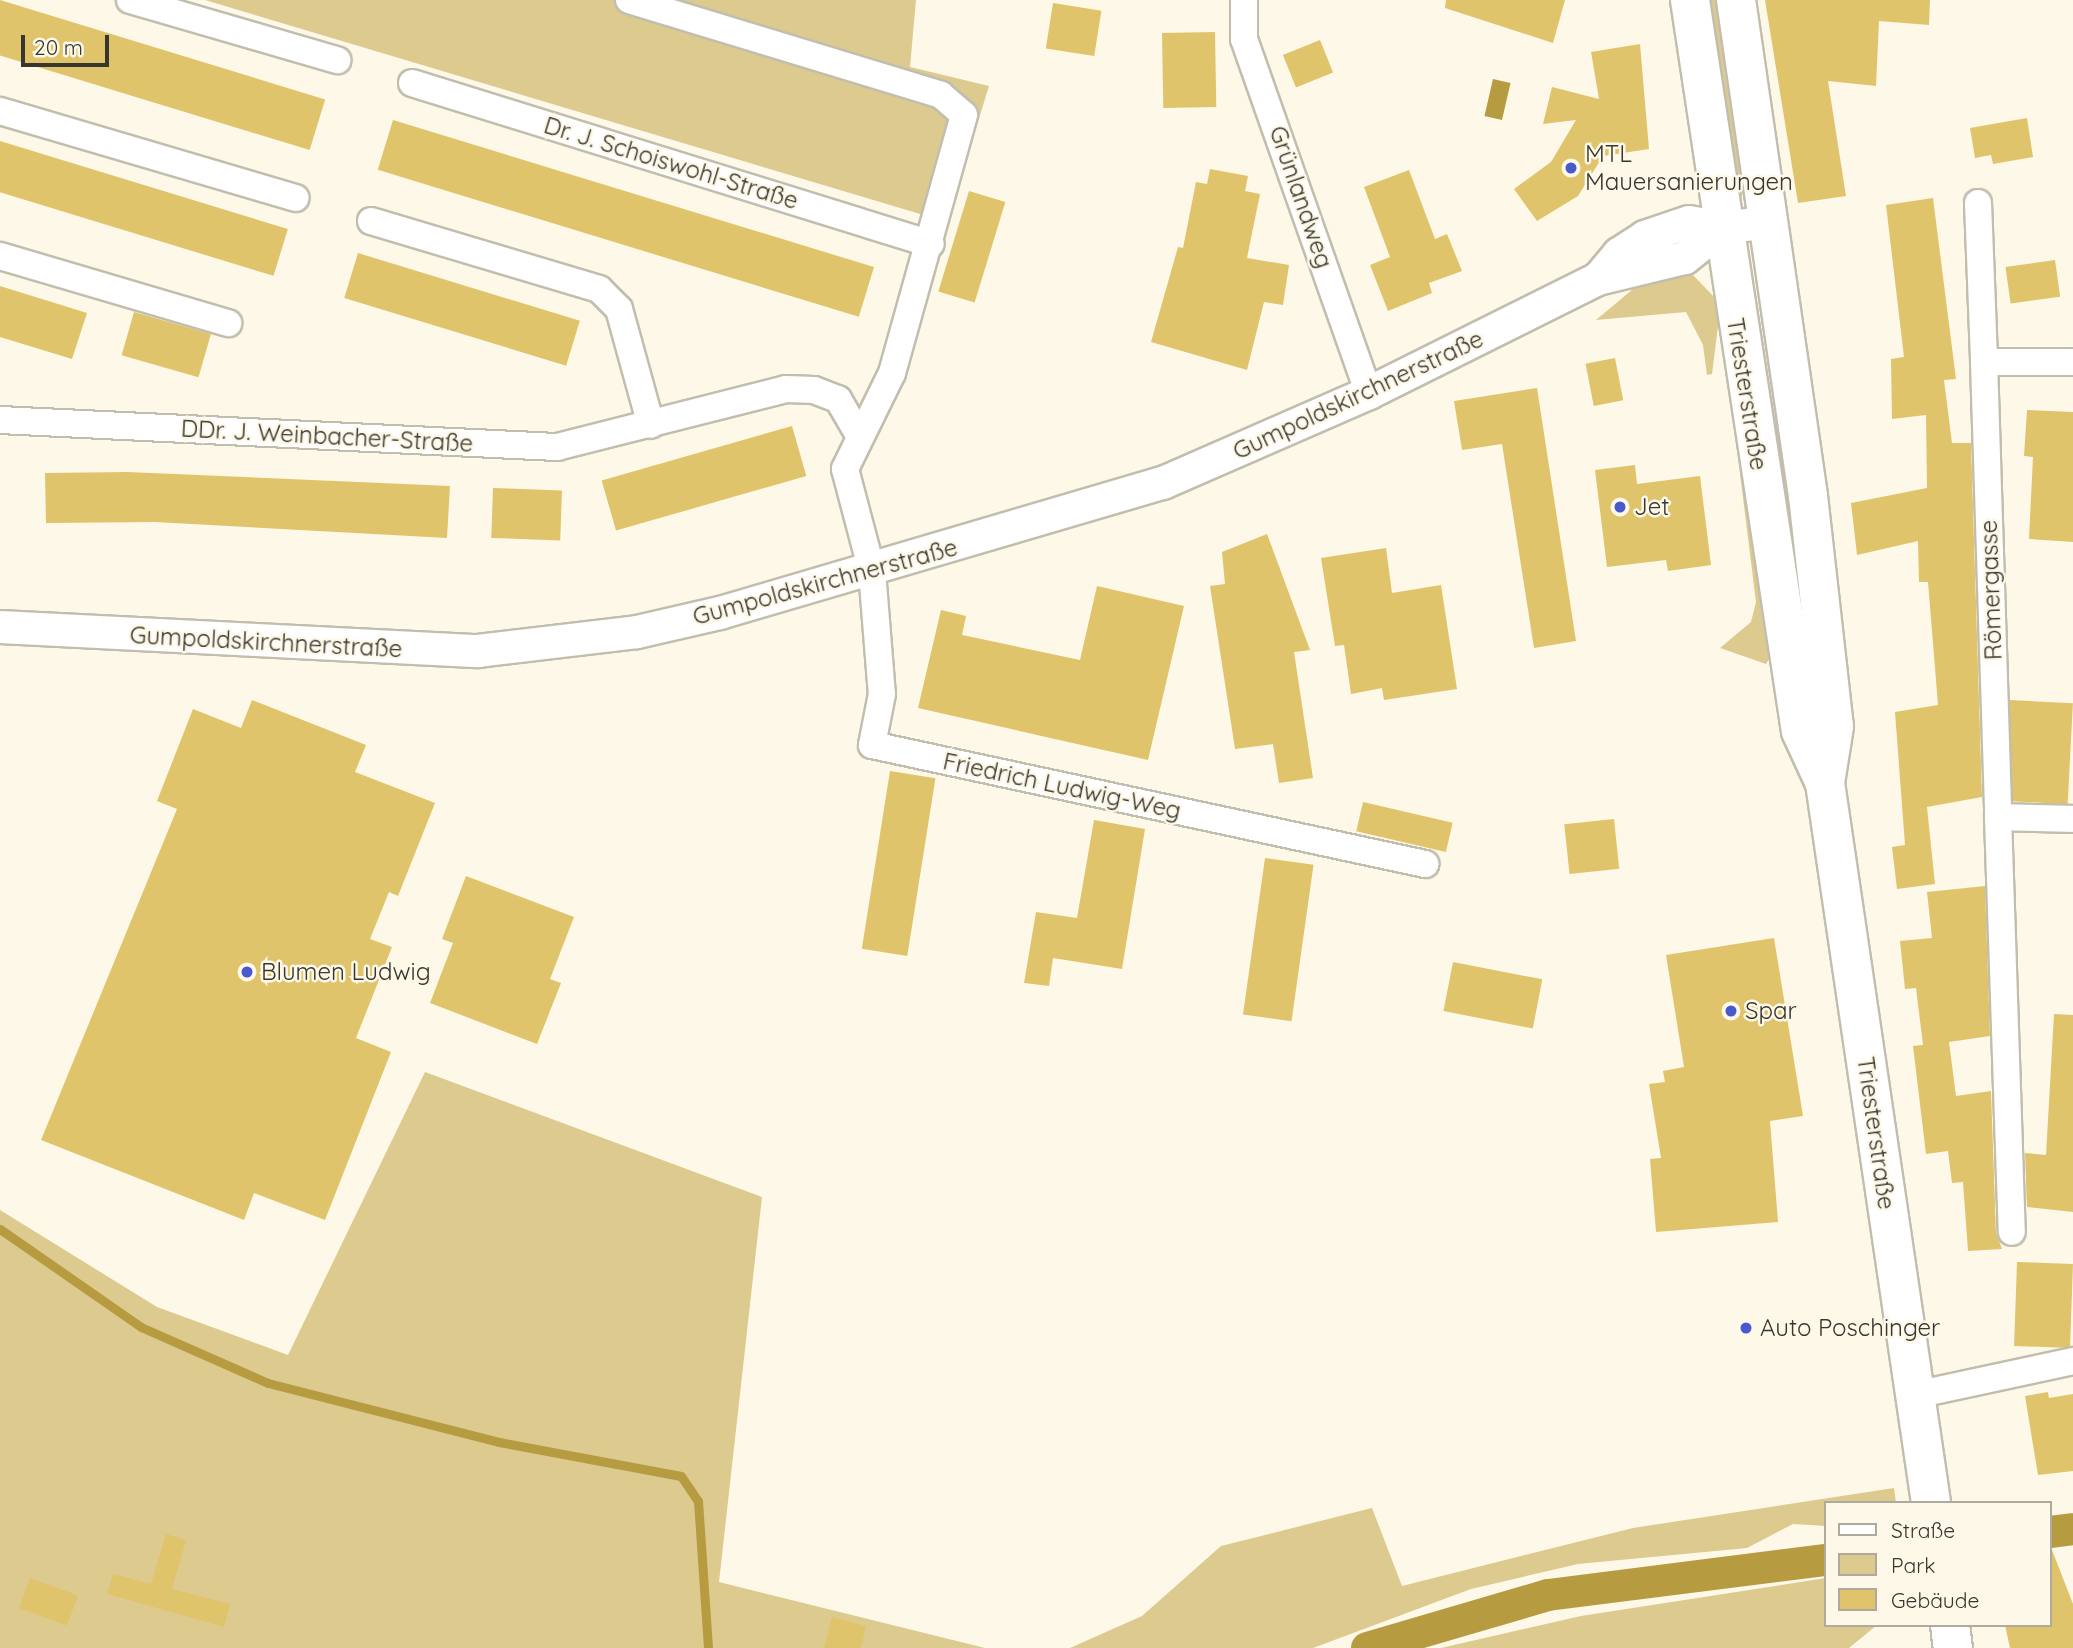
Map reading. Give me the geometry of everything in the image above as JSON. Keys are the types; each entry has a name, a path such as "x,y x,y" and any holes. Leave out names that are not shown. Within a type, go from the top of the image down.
{"main road":[{"name":"Triesterstraße","path":"1690,0 1722,228 1801,731 1825,783 1930,1492"},
{"name":"Triesterstraße","path":"1736,0 1769,222 1834,726 1825,783"},
{"path":"1950,1627 1953,1648"}],"street":[{"path":"130,0 337,60"},
{"path":"629,0 941,95 964,115 931,244 892,373 845,469 872,570"},
{"name":"Grünlandweg","path":"1244,0 1244,39 1369,393"},
{"name":"Dr. J. Schoiswohl-Straße","path":"412,83 931,244"},
{"path":"0,111 295,198"},
{"name":"Römergasse","path":"1978,203 2012,1232"},
{"path":"371,220 598,289 619,309 651,425"},
{"name":"Gumpoldskirchnerstraße","path":"0,627 478,651 637,632 872,570 1163,484 1369,393 1598,279 1619,254 1645,237 1689,222 1722,228 1769,222"},
{"path":"0,256 228,323"},
{"path":"1984,362 2073,362"},
{"name":"DDr. J. Weinbacher-Straße","path":"0,420 557,447 786,389 814,390 838,399 860,437"},
{"name":"Friedrich Ludwig-Weg","path":"872,570 882,694 872,745 1424,864"},
{"path":"1998,817 2073,819"},
{"path":"1915,1395 2073,1361"}],"green space":[{"path":"205,0 916,0 910,67 989,86 947,222"},
{"path":"1705,0 1719,0 1747,180 1740,202"},
{"path":"1679,271 1693,275 1716,299 1719,318 1712,374 1707,375 1703,345 1686,312 1596,320 1645,279"},
{"path":"1761,362 1783,449 1804,597 1800,625"},
{"path":"1734,426 1771,656 1766,664 1720,648 1751,622 1756,602"},
{"path":"425,1072 762,1197 719,1582 985,1648 0,1648 0,1210 157,1307 288,1355"},
{"path":"1894,1488 1896,1501 1825,1501 1825,1526 1793,1524 1747,1548 1578,1564 1471,1589 1313,1648 1070,1648 1142,1616 1221,1546 1372,1508 1402,1586 1633,1528"},
{"path":"1825,1578 1825,1627 1875,1627 1849,1648 1441,1648 1581,1616"}],"shaded area":[{"path":"1493,79 1511,83 1502,120 1484,116"}],"building":[{"path":"0,0 325,99 310,150 0,55"},
{"path":"1446,0 1565,0 1553,43 1445,8"},
{"path":"1765,0 1930,0 1929,25 1879,21 1876,86 1828,81 1846,196 1798,203"},
{"path":"1053,3 1101,11 1094,56 1046,48"},
{"path":"1215,32 1216,107 1163,108 1162,33"},
{"path":"1320,40 1333,72 1296,87 1283,55"},
{"path":"1640,44 1649,149 1603,156 1578,196 1537,221 1514,189 1551,162 1576,120 1543,124 1552,87 1599,99 1591,52"},
{"path":"2027,118 2033,157 1993,164 1991,155 1975,158 1970,128"},
{"path":"393,120 874,267 859,317 378,170"},
{"path":"0,141 288,229 274,276 0,192"},
{"path":"1210,169 1248,176 1245,191 1260,194 1247,258 1289,265 1283,305 1264,302 1247,370 1151,342 1178,247 1183,248 1196,182 1207,184"},
{"path":"1409,170 1435,239 1447,234 1462,271 1429,283 1432,293 1388,311 1370,265 1390,257 1364,187"},
{"path":"969,191 1005,202 975,303 938,291"},
{"path":"1933,198 1956,379 1944,380 1952,443 1971,443 1982,797 1927,807 1935,884 1897,889 1892,847 1905,845 1895,712 1938,705 1928,582 1919,582 1918,541 1857,555 1851,503 1927,488 1926,415 1892,419 1891,359 1904,357 1886,205"},
{"path":"358,253 580,321 566,366 344,298"},
{"path":"2055,260 2060,297 2011,304 2005,267"},
{"path":"0,286 87,313 72,359 0,337"},
{"path":"134,312 211,334 198,377 122,355"},
{"path":"1615,358 1623,400 1594,406 1586,364"},
{"path":"1537,388 1576,641 1534,648 1502,444 1462,450 1454,401"},
{"path":"2027,410 2073,412 2073,542 2029,539 2033,457 2024,456"},
{"path":"792,426 806,476 616,531 602,481"},
{"path":"1635,465 1637,484 1700,476 1711,565 1668,571 1666,560 1607,567 1595,470"},
{"path":"128,472 450,486 447,538 155,522 46,523 45,473"},
{"path":"493,488 562,490 560,540 491,538"},
{"path":"1267,534 1310,650 1294,652 1313,778 1279,783 1273,744 1235,749 1210,586 1225,584 1222,552"},
{"path":"1386,548 1392,593 1441,585 1457,689 1384,700 1382,688 1351,694 1344,645 1335,646 1321,558"},
{"path":"1097,586 1184,606 1148,760 918,708 941,610 966,616 962,635 1080,660"},
{"name":"Blumen Ludwig","path":"252,700 366,745 355,772 435,803 398,896 389,892 370,939 392,947 356,1038 391,1052 325,1220 254,1193 244,1220 41,1140 177,809 157,801 193,709 241,728"},
{"path":"2010,700 2073,703 2068,804 2005,801"},
{"path":"890,771 935,778 907,956 862,949"},
{"path":"1363,802 1453,823 1446,852 1356,831"},
{"path":"1614,819 1619,869 1570,874 1564,824"},
{"path":"1094,820 1145,829 1122,969 1053,958 1049,986 1024,983 1036,912 1077,918"},
{"path":"1265,858 1314,865 1292,1021 1243,1014"},
{"path":"466,876 574,917 550,979 561,983 537,1044 430,1003 453,943 442,939"},
{"path":"1985,886 1990,1036 1949,1042 1956,1096 1991,1091 1996,1233 2002,1249 1968,1251 1963,1182 1952,1183 1948,1151 1926,1154 1913,1046 1923,1045 1916,988 1905,989 1900,941 1932,938 1927,892"},
{"name":"Spar","path":"1774,938 1803,1116 1770,1121 1778,1222 1656,1232 1650,1159 1661,1158 1649,1084 1665,1082 1663,1071 1684,1067 1666,955"},
{"path":"1453,962 1542,979 1533,1028 1443,1011"},
{"path":"2054,1014 2073,1015 2073,1212 2027,1207 2025,1153 2046,1155"},
{"path":"2017,1262 2073,1264 2070,1348 2014,1346"},
{"path":"2048,1392 2049,1398 2073,1394 2073,1471 2038,1475 2025,1396"},
{"path":"166,1534 186,1540 172,1589 230,1604 224,1627 107,1594 113,1574 151,1584"},
{"path":"2052,1550 2073,1604 2073,1648 2010,1648 2005,1627 2052,1627"},
{"path":"30,1578 78,1595 67,1626 19,1608"},
{"path":"832,1617 866,1626 861,1648 824,1648"}],"waterway":[{"path":"0,1229 141,1327 268,1383 499,1442 681,1476 698,1501 708,1648"},
{"path":"2052,1532 2073,1529"},
{"path":"1367,1648 1548,1595 1825,1560"}],"place":[{"name":"MTL Mauersanierungen","path":"1571,168"},
{"name":"Jet","path":"1620,507"},
{"name":"Blumen Ludwig","path":"247,972"},
{"name":"Spar","path":"1731,1011"},
{"name":"Auto Poschinger","path":"1746,1328"}]}
